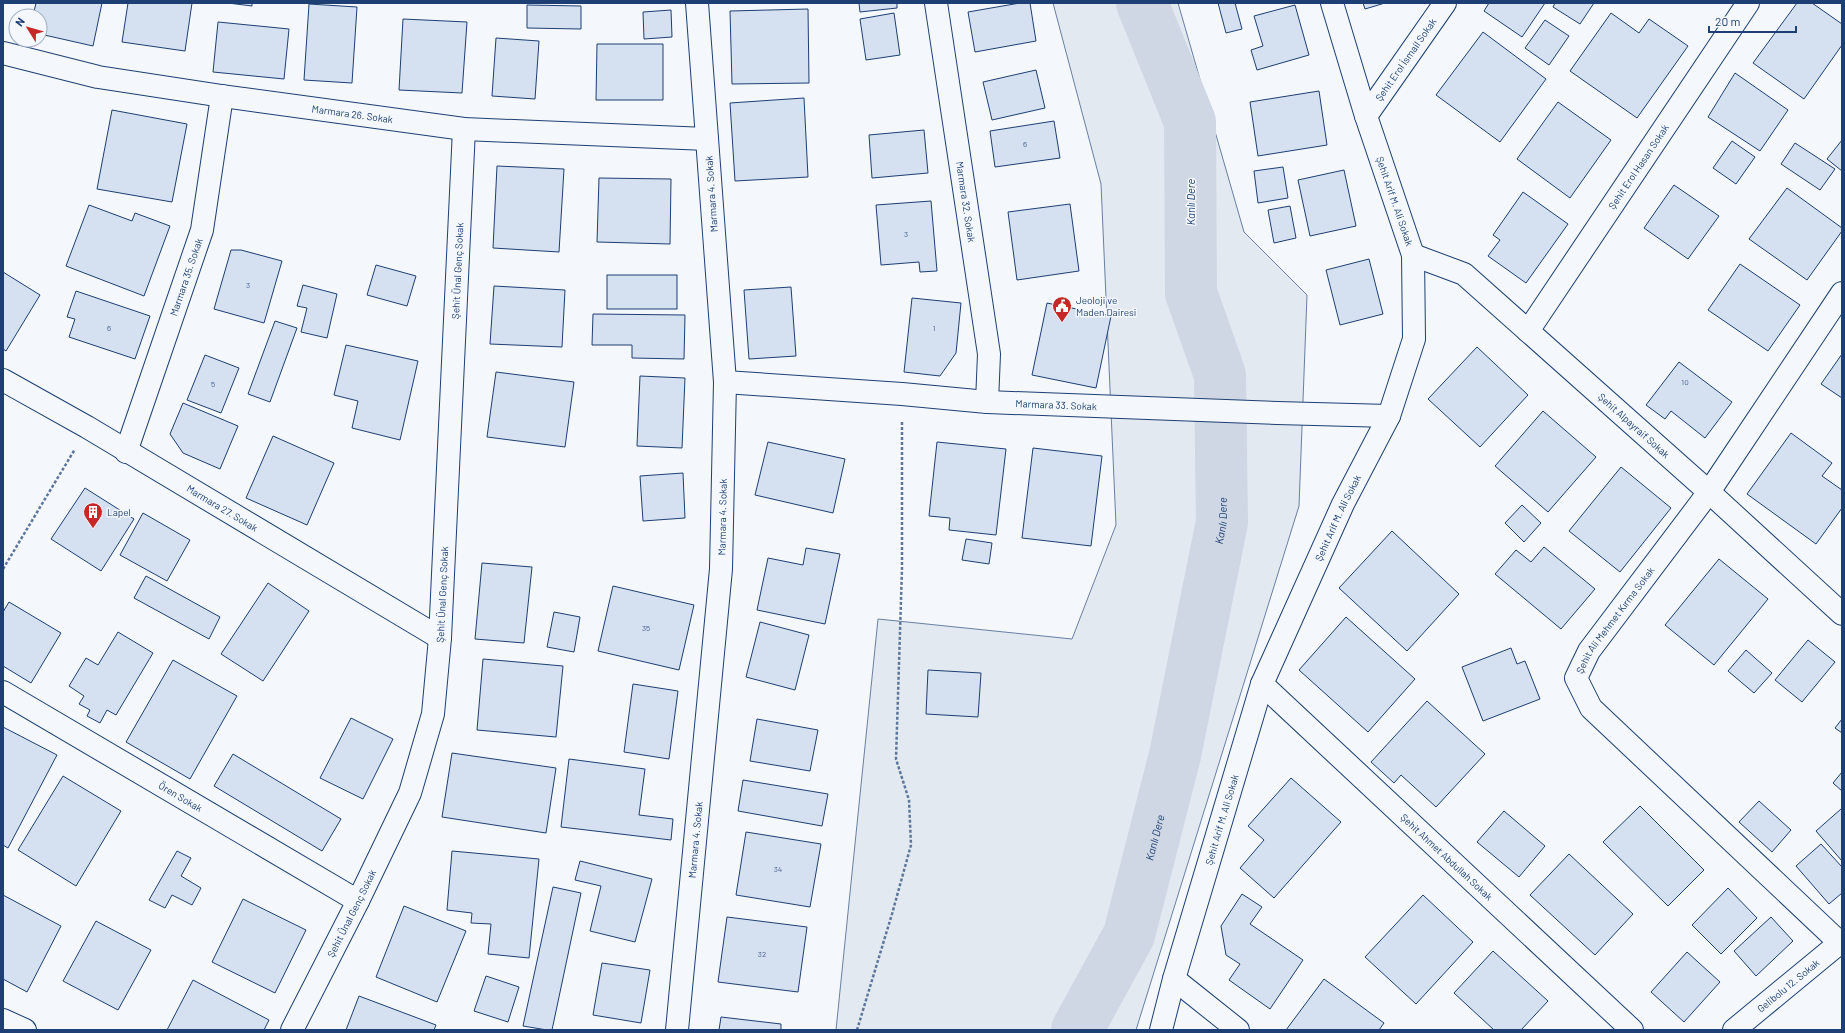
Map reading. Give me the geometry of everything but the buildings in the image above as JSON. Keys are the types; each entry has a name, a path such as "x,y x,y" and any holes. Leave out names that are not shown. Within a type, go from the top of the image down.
{"street":[{"name":"Marmara 4. Sokak","path":"677,1030 721,569 725,382 697,3"},
{"name":"Marmara 32. Sokak","path":"936,3 989,354 987,402"},
{"name":"Şehit Arif M. Ali Sokak","path":"1161,1030 1174,979 1262,684 1343,504 1389,416 1414,339 1413,255 1366,116 1332,3"},
{"name":"Şehit Erol İsmail Sokak","path":"1366,116 1445,3"},
{"name":"Şehit Erol Hasan Sokak","path":"1528,331 1748,3"},
{"name":"Marmara 26. Sokak","path":"3,53 98,77 222,96 464,128 707,139"},
{"name":"Marmara 35. Sokak","path":"126,452 202,230 222,96"},
{"name":"Şehit Ünal Genç Sokak","path":"292,1030 358,901 410,793 433,714 440,638 464,128"},
{"name":"Şehit Alpayraif Sokak","path":"1413,255 1464,274 1709,492 1842,614"},
{"name":"Şehit Ali Mehmet Kırma Sokak","path":"1841,942 1591,708 1576,678 1589,651 1709,492 1842,293"},
{"name":"Marmara 27. Sokak","path":"3,380 87,428 440,638"},
{"name":"Marmara 33. Sokak","path":"725,382 902,394 987,402 1389,416"},
{"name":"Şehit Ahmet Abdullah Sokak","path":"1262,684 1632,1030"},
{"name":"Ören Sokak","path":"3,692 358,901"},
{"name":"Gelibolu 12. Sokak","path":"1734,1030 1841,942"},
{"path":"1174,979 1238,1030"}],"path":[{"path":"857,1030 911,845 909,800 896,759 902,568 902,394"},
{"path":"3,568 87,428"}],"shaded area":[{"path":"1053,3 1178,3 1244,232 1307,295 1299,506 1136,1030 836,1030 878,619 1072,639 1116,525 1101,184"}],"waterway":[{"name":"Kanlı Dere","path":"1077,1030 1129,935 1175,755 1222,522 1220,375 1191,293 1190,122 1142,3"}],"place":[{"name":"Jeoloji ve Maden Dairesi","path":"1062,323"},
{"name":"Lapel","path":"93,529"}]}
